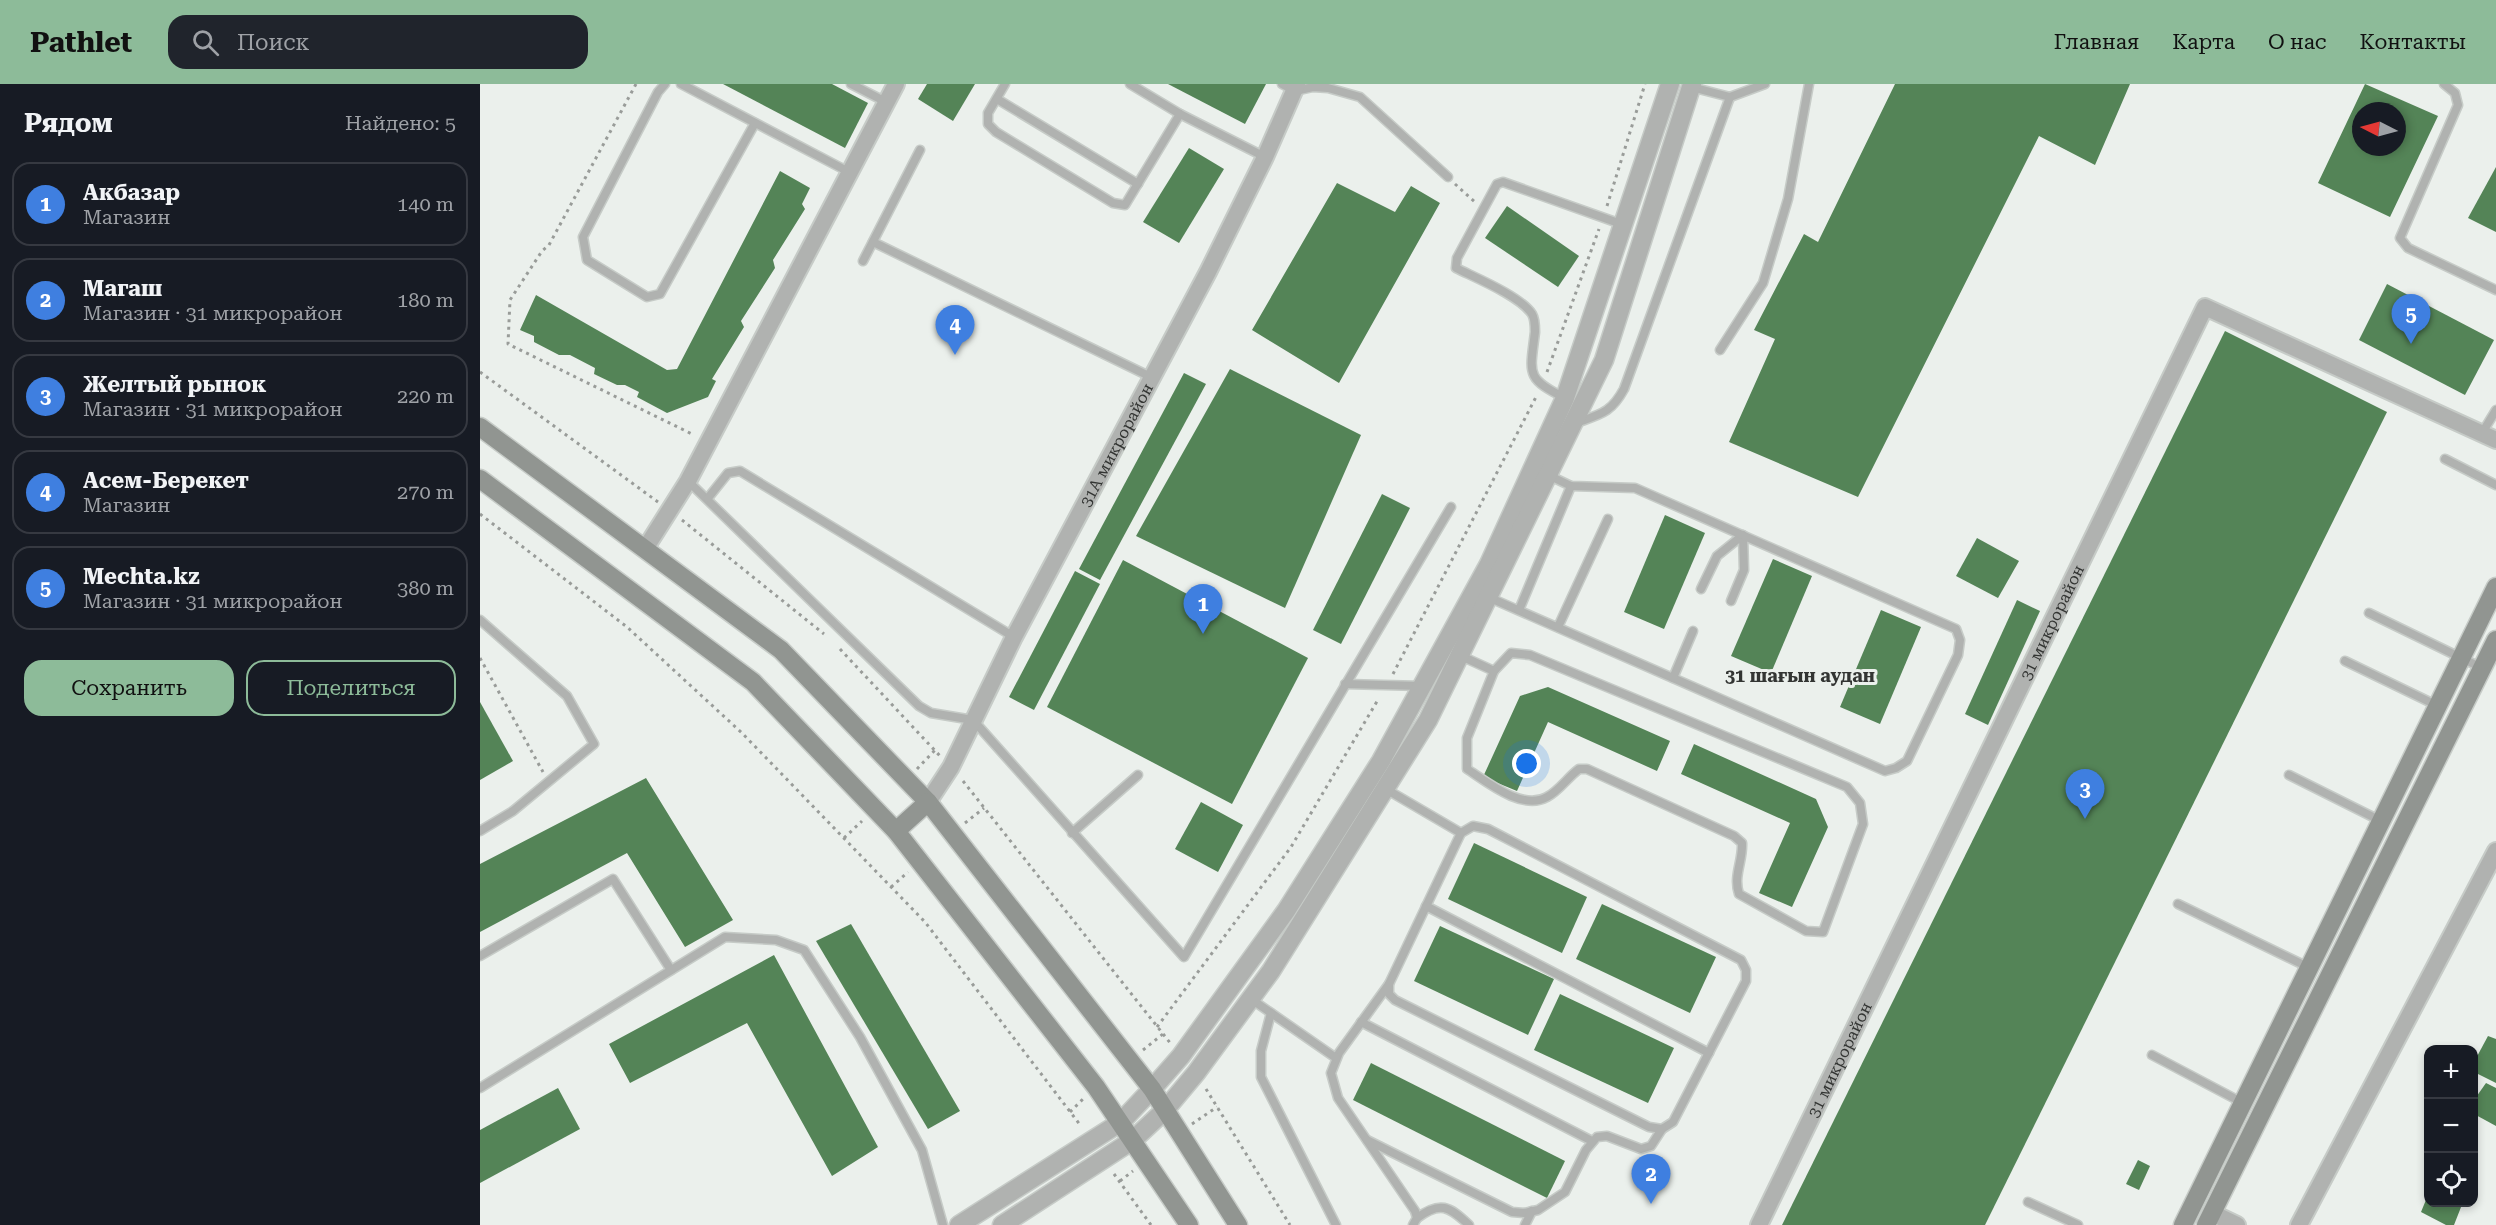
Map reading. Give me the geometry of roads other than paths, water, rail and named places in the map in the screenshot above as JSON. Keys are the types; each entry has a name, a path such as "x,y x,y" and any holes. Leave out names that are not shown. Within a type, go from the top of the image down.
{"main road":[{"path":"480,427 781,650 928,802 1152,1089 1238,1225"},
{"path":"480,479 753,682 896,831 1096,1087 1189,1225"},
{"path":"2183,1225 2461,658 2489,617 2496,587"},
{"path":"2209,1219 2496,640"},
{"path":"896,831 928,802"},
{"path":"2310,968 2329,977"}],"street":[{"path":"645,549 688,481 706,441 896,84"},
{"path":"959,1225 1121,1122 1152,1089 1181,1056 1286,911 1381,761 1489,564 1565,398 1670,84"},
{"name":"31А микрорайон","path":"928,802 951,767 1014,637 1154,379 1265,157 1291,86"},
{"path":"1002,1225 1133,1140 1164,1110 1271,971 1428,720 1604,360 1691,86"},
{"name":"31 микрорайон","path":"1759,1225 2205,308 2489,437"},
{"path":"2299,1225 2496,851"},
{"path":"2209,1219 2237,1225"}],"lane":[{"path":"665,84 658,92 583,237 587,260 647,297 660,294 755,123"},
{"path":"681,84 849,172"},
{"path":"851,84 886,102"},
{"path":"1005,84 988,113 988,124 996,132 1113,203 1125,205 1180,114"},
{"path":"1130,84 1180,114 1265,157"},
{"path":"1691,86 1730,97 1765,84"},
{"path":"1720,350 1762,283 1788,199 1809,84"},
{"path":"2444,84 2455,93 2458,105 2400,238 2402,244 2496,290"},
{"path":"1291,86 1328,88 1360,97 1449,177"},
{"path":"1573,424 1606,412 1616,405 1624,389 1730,97"},
{"path":"997,99 1138,184"},
{"path":"863,261 920,150"},
{"path":"1565,398 1541,386 1534,379 1531,366 1535,326 1533,315 1522,304 1456,268 1457,258 1497,184 1503,182 1624,225"},
{"path":"873,242 1154,379"},
{"path":"2489,437 2496,410"},
{"path":"2445,459 2496,486"},
{"path":"708,498 728,473 740,471 1014,637"},
{"path":"1488,597 1885,771 1896,768 1907,761 1958,655 1960,640 1956,629 1743,535 1635,488 1571,486 1547,475"},
{"path":"688,481 919,706 938,715 973,720 1184,957 1451,507"},
{"path":"1519,610 1571,486"},
{"path":"1558,627 1608,519"},
{"path":"1701,589 1717,556 1743,535"},
{"path":"1731,601 1744,570 1743,535"},
{"path":"2369,613 2482,668"},
{"path":"480,620 567,696 594,744 513,811 480,831"},
{"path":"1673,678 1693,631"},
{"path":"1511,653 1530,655 1847,788 1860,803 1863,824 1823,932 1806,931 1739,894 1737,872 1742,843 1734,836 1587,769 1579,769 1547,798 1533,799 1514,799 1467,769 1467,738 1494,670 1511,653"},
{"path":"1459,655 1494,670"},
{"path":"2346,661 2438,706"},
{"path":"1345,684 1422,686"},
{"path":"1072,833 1138,775"},
{"path":"2289,776 2382,822"},
{"path":"1384,788 1461,833"},
{"path":"1367,1140 1512,1212 1524,1214 1556,1200 1565,1192 1592,1141 1607,1136 1641,1149 1651,1146 1662,1129 1673,1122 1746,981 1746,970 1741,960 1488,829 1473,826 1461,833 1389,984 1336,1058 1331,1073 1338,1098 1415,1210 1415,1222"},
{"path":"480,956 613,879 671,970"},
{"path":"2178,904 2310,968"},
{"path":"1426,906 1709,1053"},
{"path":"480,1088 725,937 776,940 804,950 860,1037 922,1150 944,1225"},
{"path":"1389,984 1389,994 1395,1000 1649,1127 1662,1129"},
{"path":"1251,999 1336,1058"},
{"path":"1271,1013 1261,1051 1262,1077 1336,1225"},
{"path":"1361,1022 1592,1141"},
{"path":"2152,1055 2243,1103"},
{"path":"2028,1202 2078,1225"},
{"path":"1415,1222 1430,1209 1439,1207 1459,1215 1469,1225"},
{"path":"1525,1225 1532,1211"}],"place":[{"name":"Mechta.kz","path":"2411,344"},
{"name":"Асем-Берекет","path":"955,355"},
{"name":"Акбазар","path":"1203,634"},
{"name":"Желтый рынок","path":"2085,819"},
{"name":"Магаш","path":"1651,1204"}],"district":[{"name":"31 шағын аудан","path":"1800,675"}]}
